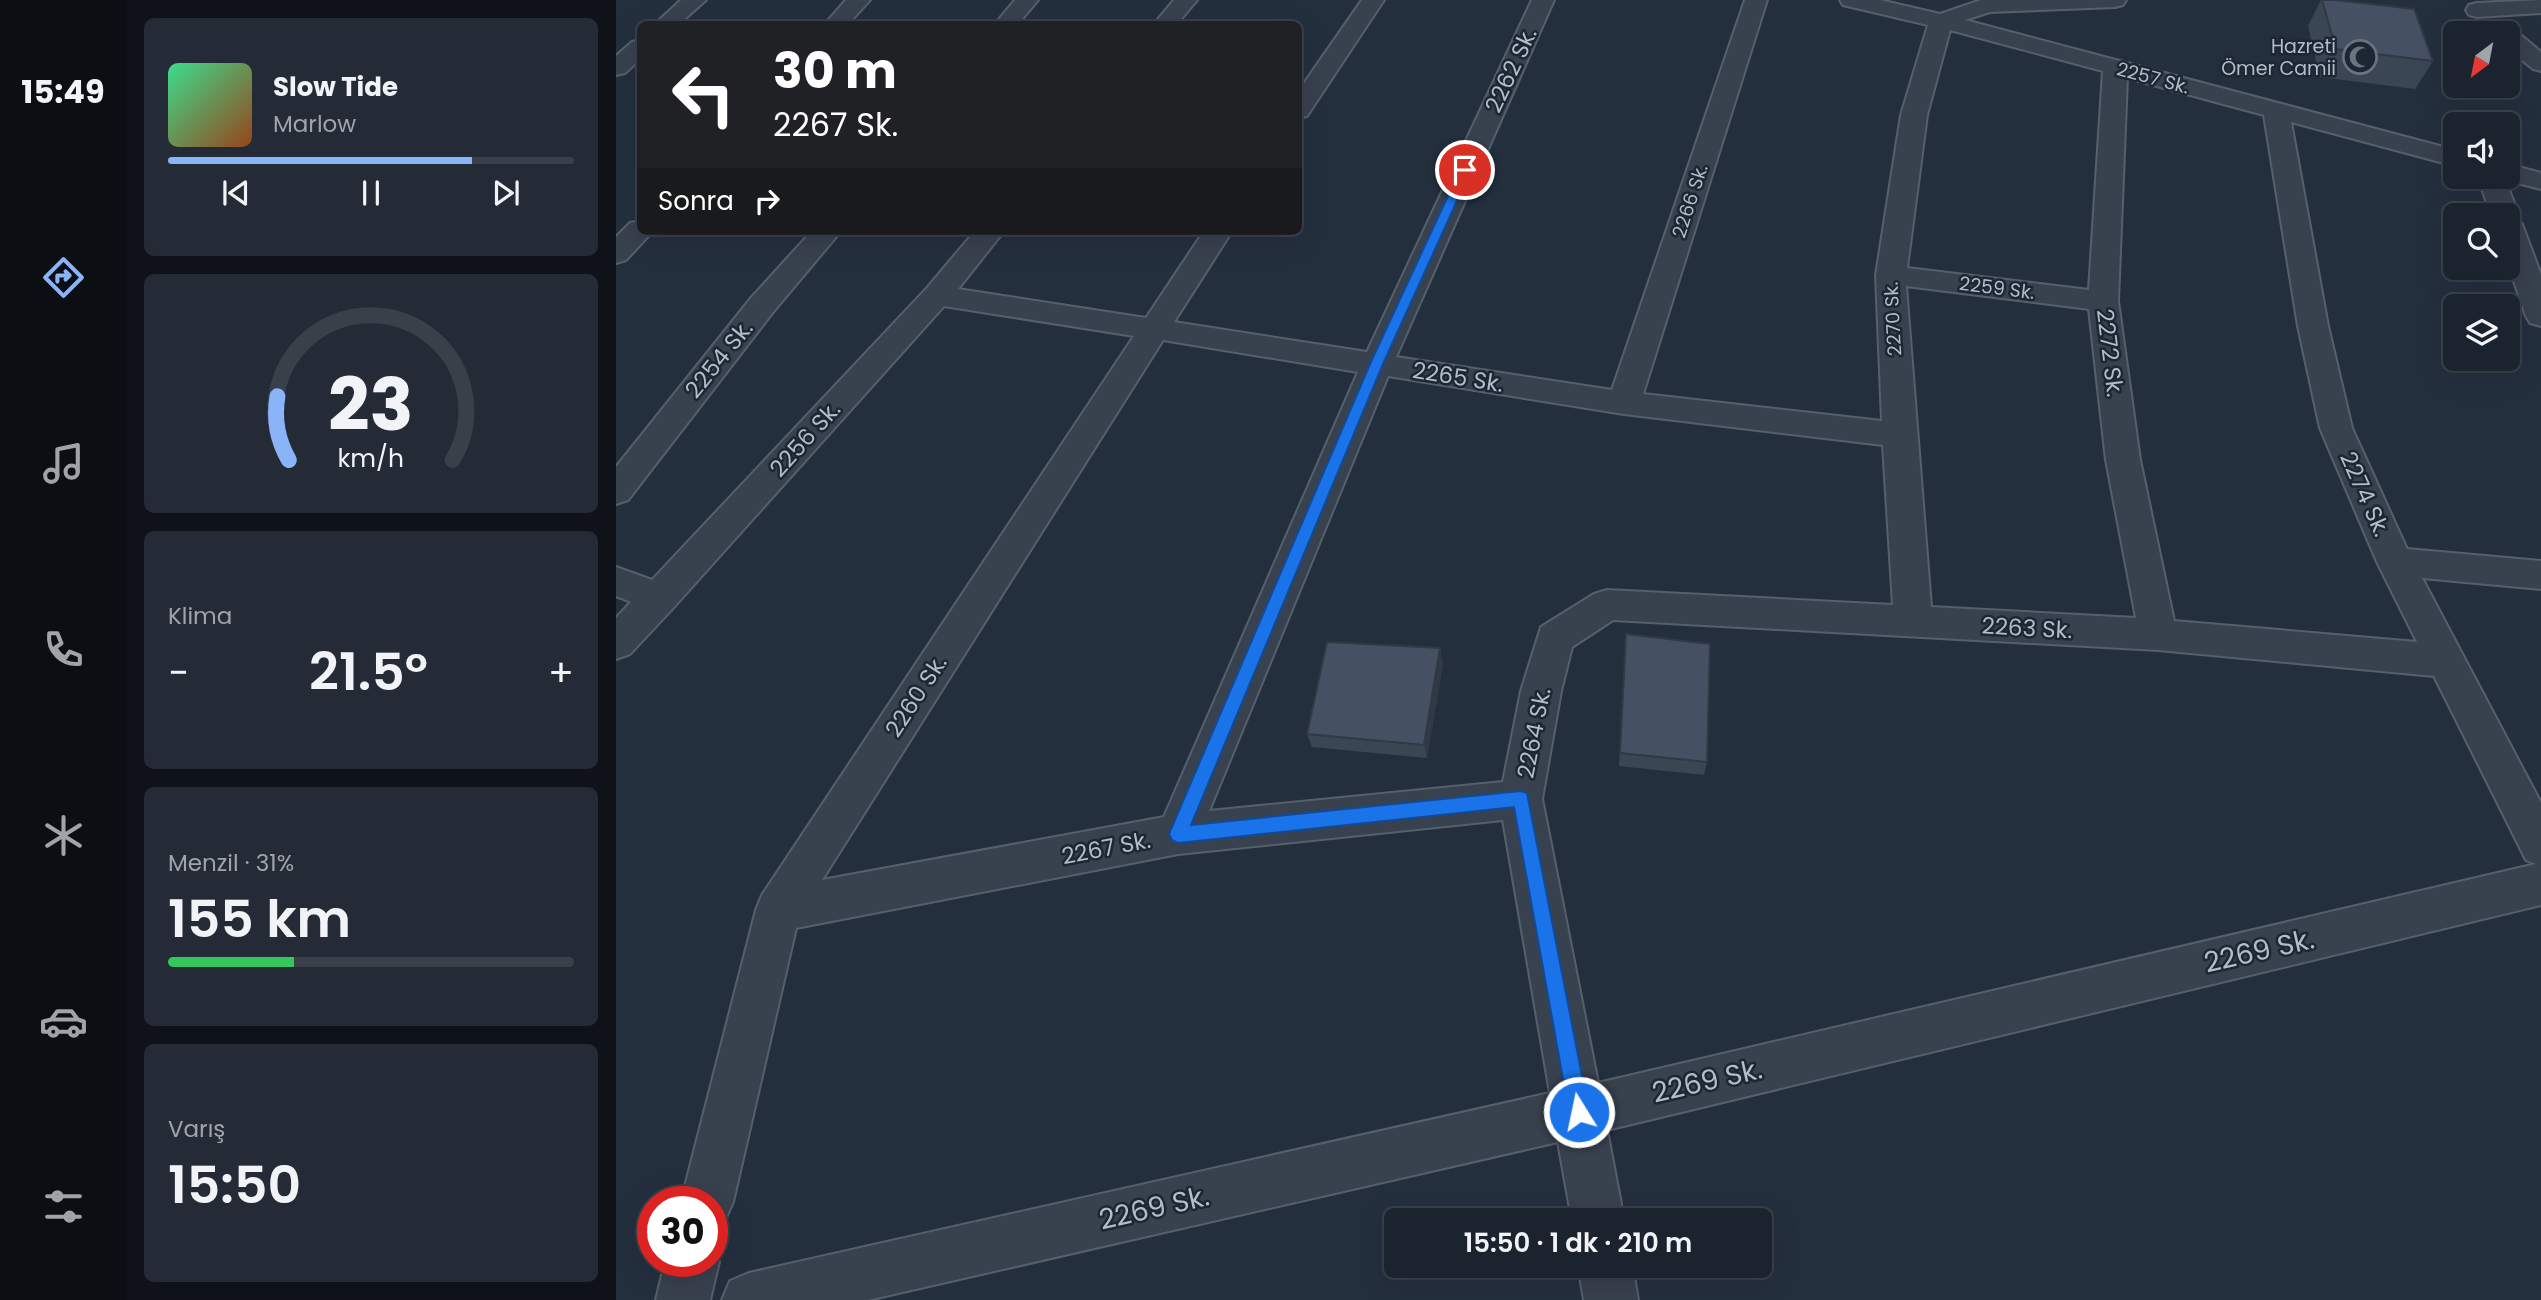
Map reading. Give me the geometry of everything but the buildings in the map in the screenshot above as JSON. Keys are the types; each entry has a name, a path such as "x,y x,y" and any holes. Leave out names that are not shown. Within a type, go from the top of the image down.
{"street":[{"path":"670,21 695,0"},
{"path":"839,21 859,0"},
{"path":"1009,21 1027,0"},
{"path":"1168,21 1186,0"},
{"path":"1302,105 1373,0"},
{"name":"2262 Sk.","path":"1178,834 1377,364 1543,0"},
{"name":"2266 Sk.","path":"1624,403 1756,0"},
{"name":"2257 Sk.","path":"1850,0 1888,4 1941,21 2443,155"},
{"path":"1941,21 1988,5 2115,0"},
{"path":"2471,5 2541,6"},
{"path":"2471,5 2490,21"},
{"name":"2270 Sk.","path":"1913,622 1899,435 1891,275 1914,115 1941,21"},
{"path":"2520,47 2541,64"},
{"name":"2272 Sk.","path":"2115,68 2103,301 2123,460 2158,635"},
{"name":"2274 Sk.","path":"2276,111 2314,326 2336,428 2395,562 2541,846"},
{"path":"2520,175 2541,181"},
{"path":"616,254 637,232"},
{"name":"2254 Sk.","path":"616,491 761,305 823,235"},
{"name":"2256 Sk.","path":"616,643 937,295 987,235"},
{"name":"2260 Sk.","path":"711,1186 778,910 1215,235"},
{"path":"2520,257 2541,316"},
{"name":"2259 Sk.","path":"1891,275 2103,301"},
{"name":"2265 Sk.","path":"937,295 1624,403 1899,435"},
{"path":"2395,562 2541,575"},
{"path":"616,581 660,598"},
{"name":"2263 Sk.","path":"1607,605 2158,635 2446,661"},
{"name":"2264 Sk.","path":"1596,1208 1521,799 1541,691 1555,638 1607,605"},
{"name":"2267 Sk.","path":"778,910 1178,834 1521,799"},
{"name":"2269 Sk.","path":"748,1300 1579,1112 2541,884"},
{"path":"683,1300 688,1277"},
{"path":"1607,1278 1611,1300"}],"place":[{"name":"Hazreti Ömer Camii","path":"2360,57"}],"route":[{"path":"1465,170 1377,364 1178,834 1521,799 1579,1112"}]}
